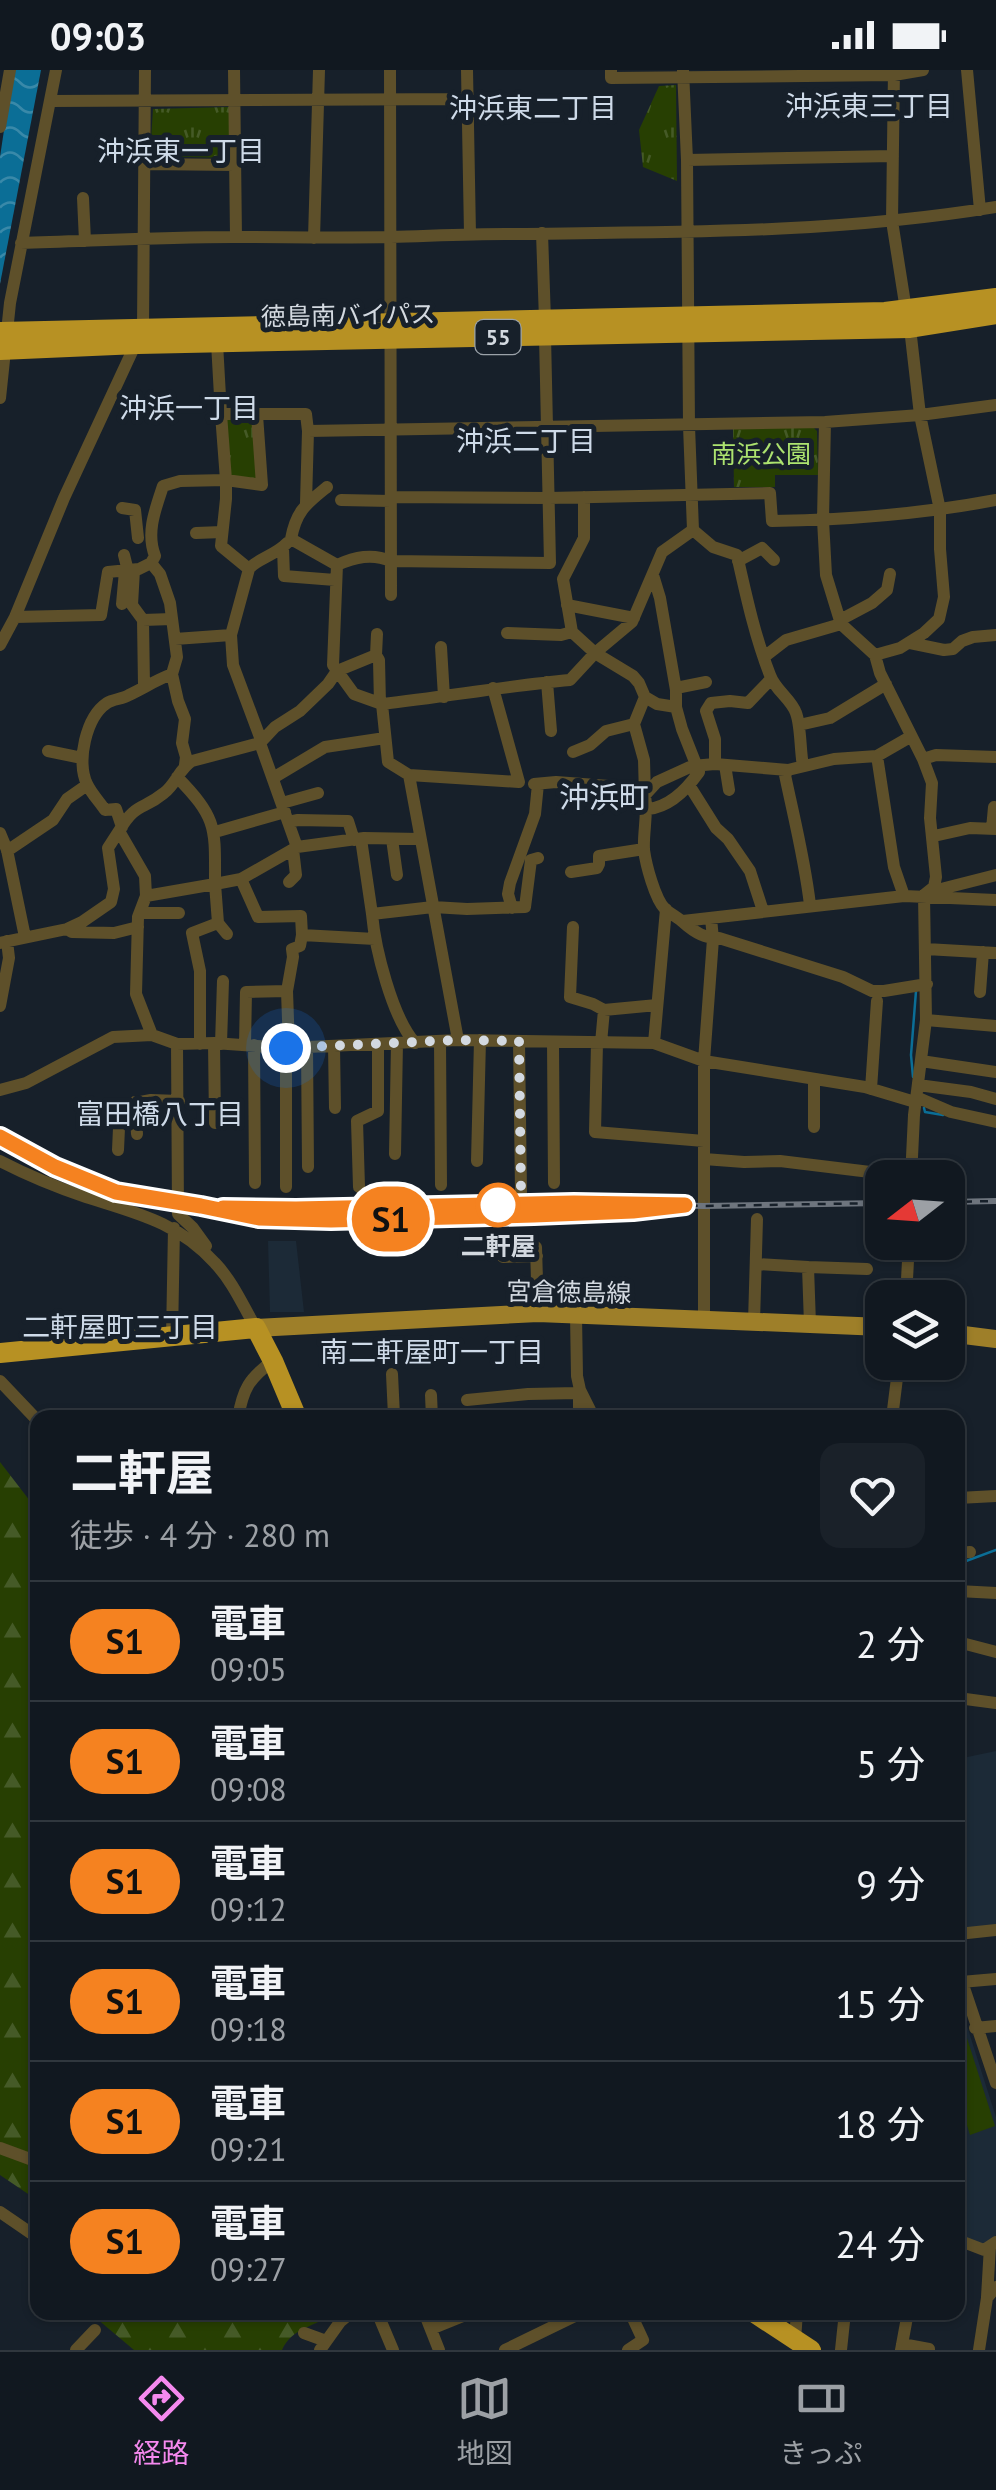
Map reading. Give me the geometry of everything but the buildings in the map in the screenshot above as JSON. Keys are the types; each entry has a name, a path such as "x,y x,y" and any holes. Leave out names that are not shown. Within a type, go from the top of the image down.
{"highway":[{"name":"徳島南バイパス","path":"908,319 996,298"},
{"name":"徳島南バイパス","path":"4,341 688,325 885,312 908,319 996,314"},
{"name":"徳島南バイパス","path":"140,336 217,343 390,331"},
{"path":"0,1353 256,1328 294,1410"},
{"path":"766,2320 803,2345"}],"main road":[{"name":"宮倉徳島線","path":"256,1328 538,1313 865,1326"},
{"path":"965,1335 996,1340"}],"street":[{"path":"0,127 3,92 10,70"},
{"path":"0,398 4,341 20,243 56,70"},
{"path":"0,645 140,336 145,238 144,70"},
{"path":"234,70 236,237"},
{"path":"314,238 319,70"},
{"path":"390,70 391,596"},
{"path":"467,70 470,234"},
{"path":"611,70 611,78 923,70"},
{"path":"967,70 980,210"},
{"path":"876,655 910,643 939,619 944,597 940,510 920,414 892,220 894,72"},
{"path":"682,74 693,530 713,547 737,556 749,630 771,679 794,706 803,766"},
{"path":"50,101 468,99"},
{"path":"687,160 893,156"},
{"path":"145,164 235,165"},
{"path":"84,198 85,241"},
{"path":"20,243 687,232 892,220 996,207"},
{"path":"327,487 306,503 294,522 287,543 284,576 336,572 356,557 391,561 550,562 542,233"},
{"path":"217,343 226,480 221,546 249,569"},
{"path":"308,431 824,422 996,405"},
{"path":"221,414 306,414 306,503"},
{"path":"181,771 186,757 182,742 185,719 172,674 178,657 166,588 151,546 150,531 163,486 180,481 226,480 262,485 258,415"},
{"path":"824,422 826,575 840,622 876,655 880,673 924,759 932,783 930,818 936,877 929,891 926,1020 912,1160"},
{"path":"340,500 770,493 772,521 940,510 996,500"},
{"path":"584,497 584,538 563,579 572,632 595,653 633,676 645,697 676,707"},
{"path":"122,508 135,510 137,531 152,523"},
{"path":"336,572 332,665 354,694 381,704 444,697 570,680 634,618 662,552 693,530"},
{"path":"196,534 222,532"},
{"path":"287,543 249,569 232,634 234,665 295,848 296,875 289,882"},
{"path":"287,543 336,572"},
{"path":"738,561 762,548 774,560"},
{"path":"124,555 132,605 142,620 144,686"},
{"path":"15,618 101,614 108,572 129,571 158,557"},
{"path":"122,604 129,571"},
{"path":"764,657 786,640 840,622 872,603 888,590 890,574"},
{"path":"512,908 510,883 535,814 533,784 556,782 622,788 660,808 699,772 676,707 676,688 653,575"},
{"path":"567,606 634,618"},
{"path":"142,620 172,619"},
{"path":"507,634 572,632"},
{"path":"175,638 232,634"},
{"path":"377,634 385,738 383,766 409,776 519,782 493,688"},
{"path":"910,643 944,650 954,649 973,637 996,635"},
{"path":"440,647 444,697"},
{"path":"0,1006 10,958 4,942 68,929 111,902 114,889 108,848 131,812 166,792 192,760 260,741 300,711 337,671 376,655"},
{"path":"152,1035 136,994 145,876 121,829 116,809 106,810 87,785 82,758 85,739 107,702 172,674"},
{"path":"729,790 706,711 711,703 748,702 771,679"},
{"path":"547,682 550,731"},
{"path":"676,688 706,682"},
{"path":"799,725 830,718 850,701 886,684"},
{"path":"98,696 99,712"},
{"path":"645,697 634,724 644,760 644,849 662,907 690,930 713,940 719,938 843,977 872,991 927,984"},
{"path":"83,713 99,712"},
{"path":"573,752 590,746 606,732 634,724"},
{"path":"646,802 657,782 697,765 788,770 834,759 877,756 910,736"},
{"path":"273,778 324,746 385,738"},
{"path":"48,751 82,758"},
{"path":"924,759 936,755 996,757"},
{"path":"877,756 894,867 904,896"},
{"path":"788,770 785,774 810,905"},
{"path":"181,771 202,802 215,832 216,884 223,929 192,933 212,1043 215,1123"},
{"path":"409,776 458,1040"},
{"path":"7,851 53,820 67,800 87,785"},
{"path":"689,785 750,871 762,911"},
{"path":"215,832 285,813 318,792"},
{"path":"934,836 970,828 994,829 995,807 977,806"},
{"path":"285,813 298,820 348,821 361,839 372,878"},
{"path":"0,833 24,937"},
{"path":"146,896 241,879 295,848 361,839 420,839"},
{"path":"361,839 375,939 404,1041 396,1154"},
{"path":"392,839 397,875"},
{"path":"571,872 597,868 599,856 644,849"},
{"path":"372,914 432,906 467,910 525,907 531,860 538,858"},
{"path":"683,921 904,896 996,875"},
{"path":"241,879 258,918 300,916 302,935 300,946 292,949 288,991 286,1187"},
{"path":"929,891 996,900"},
{"path":"654,1043 666,909"},
{"path":"68,929 114,933 139,920 180,913"},
{"path":"704,1320 704,1061 713,940 711,918"},
{"path":"573,927 570,997 604,1010 658,1006"},
{"path":"302,935 375,939"},
{"path":"926,949 989,953 980,992"},
{"path":"212,1043 223,980"},
{"path":"256,1183 246,992 288,991"},
{"path":"871,1089 878,1001"},
{"path":"604,1010 595,1132 704,1141"},
{"path":"926,1020 996,1026"},
{"path":"0,1090 26,1083 113,1037 152,1035 176,1044 288,1048 458,1040 654,1043 704,1061 871,1089 916,1095 970,1092 996,1099"},
{"path":"477,1162 480,1040"},
{"path":"440,1041 441,1184"},
{"path":"519,1041 521,1192"},
{"path":"553,1042 554,1184"},
{"path":"176,1044 178,1214 193,1228 235,1289 256,1328"},
{"path":"359,1188 357,1121 378,1111 378,1044"},
{"path":"334,1046 334,1108"},
{"path":"306,1047 308,1167"},
{"path":"921,1061 996,1072"},
{"path":"814,1079 814,1127"},
{"path":"916,1095 952,1112 996,1122"},
{"path":"118,1150 114,1107 135,1102 179,1101"},
{"path":"135,1102 138,1134"},
{"path":"704,1159 780,1161 865,1171"},
{"path":"0,1161 64,1190 174,1228 217,1264"},
{"path":"754,1322 757,1219"},
{"path":"172,1337 174,1228"},
{"path":"502,1257 536,1251 538,1313"},
{"path":"756,1264 867,1269"},
{"path":"808,1267 810,1324"},
{"path":"576,1315 579,1410"},
{"path":"240,1410 243,1392 256,1373 273,1361"},
{"path":"392,1374 394,1410"},
{"path":"893,1410 897,1380"},
{"path":"0,1381 30,1413"},
{"path":"467,1400 579,1392"},
{"path":"579,1392 589,1410"},
{"path":"431,1396 432,1410"},
{"path":"965,1498 996,1496"},
{"path":"965,1591 996,1593"},
{"path":"965,1644 996,1652"},
{"path":"965,1699 996,1703"},
{"path":"965,1933 996,1930"},
{"path":"965,1976 996,1979"},
{"path":"965,2009 994,2074"},
{"path":"976,2028 996,2026"},
{"path":"0,2148 30,2159"},
{"path":"0,2212 30,2233"},
{"path":"965,2243 984,2250 994,2248 992,2292 979,2350"},
{"path":"304,2333 323,2346 342,2320"},
{"path":"380,2320 392,2350"},
{"path":"427,2320 439,2350"},
{"path":"431,2329 453,2320"},
{"path":"504,2350 566,2320"},
{"path":"628,2350 645,2345 634,2320"},
{"path":"798,2320 803,2345"},
{"path":"842,2350 844,2320"},
{"path":"907,2320 902,2347 929,2349"},
{"path":"76,2350 94,2330"}],"shaded area":[{"path":"268,1241 296,1241 304,1312 270,1312"},
{"path":"996,1751 996,1927 965,1930 965,1758"},
{"path":"965,2026 996,2117 996,2235 993,2241 983,2244 965,2238"}],"green space":[{"path":"676,85 677,181 643,167 639,130 659,86"},
{"path":"229,107 230,158 150,156 153,109"},
{"path":"254,418 257,480 228,477 224,419"},
{"name":"南浜公園","path":"733,428 814,428 818,475 775,475 775,487 734,487"},
{"path":"0,1462 30,1501 30,2195 0,2175"},
{"path":"965,2038 995,2126 970,2135 965,2119"},
{"path":"98,2320 322,2320 292,2336 282,2350 134,2350"}],"water":[{"path":"13,70 41,70 0,284 0,157"}],"waterway":[{"path":"913,1077 916,991"},
{"path":"924,1108 925,1112 943,1115"},
{"path":"965,1561 996,1550"}],"railway":[{"path":"0,1137 55,1167 116,1193 245,1210 574,1203 865,1203"},
{"path":"965,1202 996,1201"},
{"path":"331,1220 418,1223 604,1214"}],"train":[{"name":"S1","path":"0,1137 55,1167 116,1192 259,1218 534,1215 685,1205 223,1208"}],"place":[{"name":"二軒屋","path":"498,1205"}],"district":[{"name":"沖浜東三丁目","path":"869,106"},
{"name":"沖浜東二丁目","path":"533,108"},
{"name":"沖浜東一丁目","path":"181,151"},
{"name":"沖浜一丁目","path":"189,408"},
{"name":"沖浜二丁目","path":"526,441"},
{"name":"沖浜町","path":"604,798"},
{"name":"富田橋八丁目","path":"160,1114"},
{"name":"二軒屋町三丁目","path":"120,1327"},
{"name":"南二軒屋町一丁目","path":"432,1352"}],"route":[{"path":"286,1048 519,1041 521,1192 498,1205"}]}
